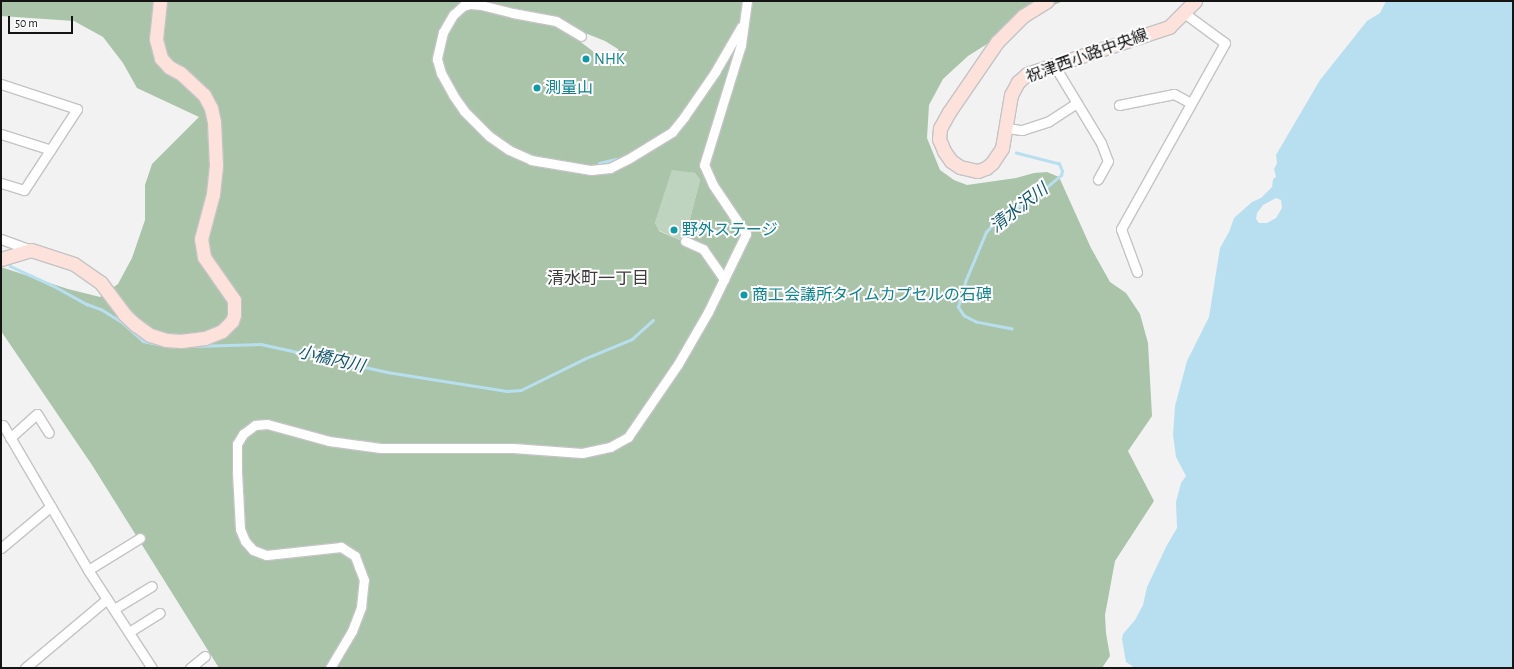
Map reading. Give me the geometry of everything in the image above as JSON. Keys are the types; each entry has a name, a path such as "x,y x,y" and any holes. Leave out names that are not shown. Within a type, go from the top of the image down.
{"main road":[{"path":"1,259 11,254 32,250 62,259 94,276 114,298 124,314 136,325 154,336 166,340 181,341 205,338 222,331 232,321 234,315 234,300 204,257 201,239 213,194 216,165 214,122 204,95 180,73 169,67 162,58 156,39 160,1"},
{"name":"祝津西小路中央線","path":"1047,1 1023,16 998,42 949,112 940,128 939,139 944,151 951,161 960,168 978,171 986,168 992,163 1002,148 1007,128 1011,95 1018,82 1027,74 1169,27 1195,1"}],"street":[{"path":"330,668 352,631 361,607 364,580 355,556 341,547 266,555 253,550 245,541 240,529 237,472 237,444 243,434 255,425 266,424 329,441 381,448 513,448 582,453 610,447 628,437 651,406 678,364 724,279 746,234 713,185 704,165 741,45 747,1"},
{"path":"581,36 556,21 513,14 482,5 470,4 463,6 453,15 443,32 437,59 441,73 464,112 483,131 509,150 531,160 591,170 610,168 628,159 672,132 715,72 743,22"},
{"path":"1121,229 1225,43 1184,13"},
{"path":"1054,65 1102,143 1108,161 1098,179"},
{"path":"1,84 77,109 24,190 1,183"},
{"path":"1119,106 1174,94 1192,103"},
{"path":"1007,128 1022,130 1049,121 1077,103"},
{"path":"1,134 51,150"},
{"path":"1116,219 1137,272"},
{"path":"1,239 32,250"},
{"path":"685,241 703,249 724,279"},
{"path":"10,438 37,414 49,433"},
{"path":"3,425 88,570 150,667"},
{"path":"1,548 51,506"},
{"path":"88,570 140,538"},
{"path":"114,610 152,586"},
{"path":"25,668 107,599"},
{"path":"129,632 159,613"},
{"path":"190,668 205,656"}],"green space":[{"path":"1,1 1063,1 1036,13 968,56 943,79 929,105 927,138 940,170 954,180 967,185 1016,178 1034,173 1047,172 1059,177 1091,248 1110,282 1126,293 1140,314 1148,343 1152,416 1128,451 1154,501 1115,561 1105,615 1110,656 1102,668 219,668 92,465 1,331 1,267 68,289 100,297 118,284 132,258 145,220 145,185 152,164 199,117 137,88 123,63 103,37 74,21 1,16","holes":["585,33 605,41 618,49 619,53 610,64 578,40","672,170 695,173 700,180 684,242 659,231 655,223"]},
{"path":"672,169 695,173 700,180 684,242 658,230 655,223"}],"water":[{"path":"1386,1 1513,1 1513,668 1135,668 1126,662 1122,639 1123,634 1135,620 1143,605 1147,587 1177,528 1176,502 1181,483 1186,476 1176,457 1173,435 1175,406 1187,361 1209,317 1220,248 1229,232 1234,218 1252,202 1261,198 1272,187 1273,179 1276,177 1274,169 1277,163 1276,155 1320,80 1367,21 1380,13","holes":["1276,198 1281,200 1282,208 1276,218 1267,223 1259,223 1256,219 1257,213 1263,205"]}],"waterway":[{"name":"清水沢川","path":"1012,329 976,322 964,316 958,307 965,282 986,232 996,221 1042,191 1061,175 1062,171 1059,164 1016,153"},
{"path":"599,163 616,159"},
{"name":"小橋内川","path":"10,266 54,286 87,304 101,309 122,322 143,341 162,345"},
{"name":"小橋内川","path":"193,346 261,344 387,372 507,391 521,390 584,359 632,339 653,320"}],"place":[{"name":"NHK","path":"586,59"},
{"name":"測量山","path":"537,88"},
{"name":"野外ステージ","path":"674,230"},
{"name":"商工会議所タイムカプセルの石碑","path":"744,295"}],"district":[{"name":"清水町一丁目","path":"598,279"}]}
